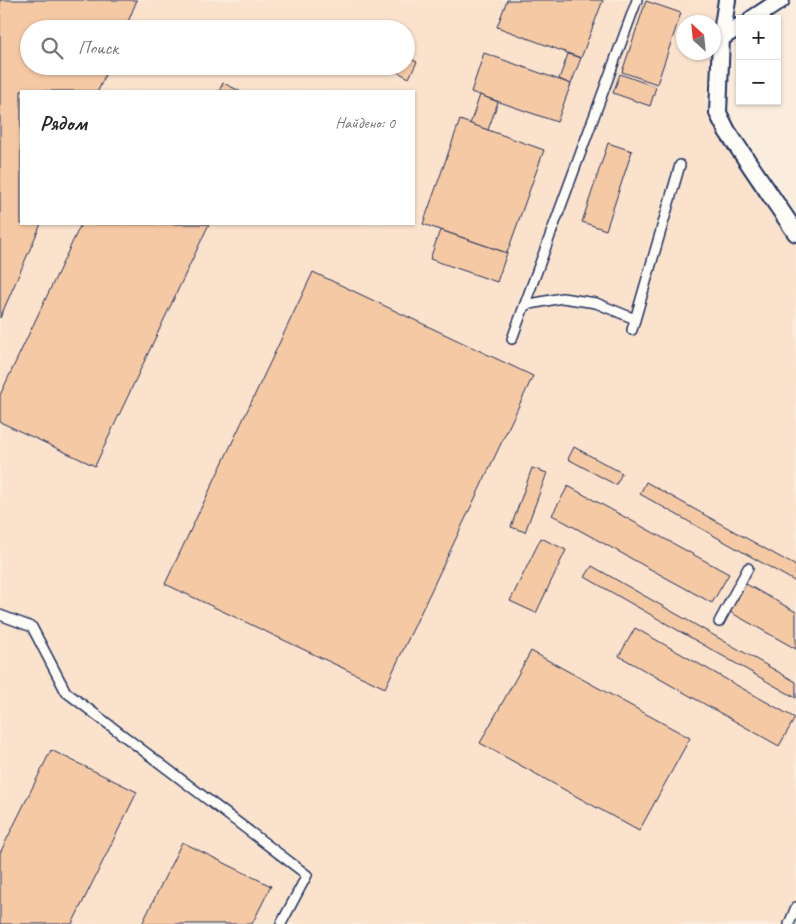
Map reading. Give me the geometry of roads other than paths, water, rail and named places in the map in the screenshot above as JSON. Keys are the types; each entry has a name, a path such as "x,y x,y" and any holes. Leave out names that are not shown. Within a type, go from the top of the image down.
{"street":[{"path":"721,38 727,0"},
{"path":"758,15 781,0"},
{"path":"721,38 736,29"},
{"path":"720,60 718,113 726,131 796,233"}],"lane":[{"path":"512,339 637,0"},
{"path":"632,330 680,165"},
{"path":"525,304 562,298 596,303 635,319"},
{"path":"719,622 748,568"},
{"path":"0,615 32,627 66,692 307,875 281,924"},
{"path":"789,924 796,907"}]}
